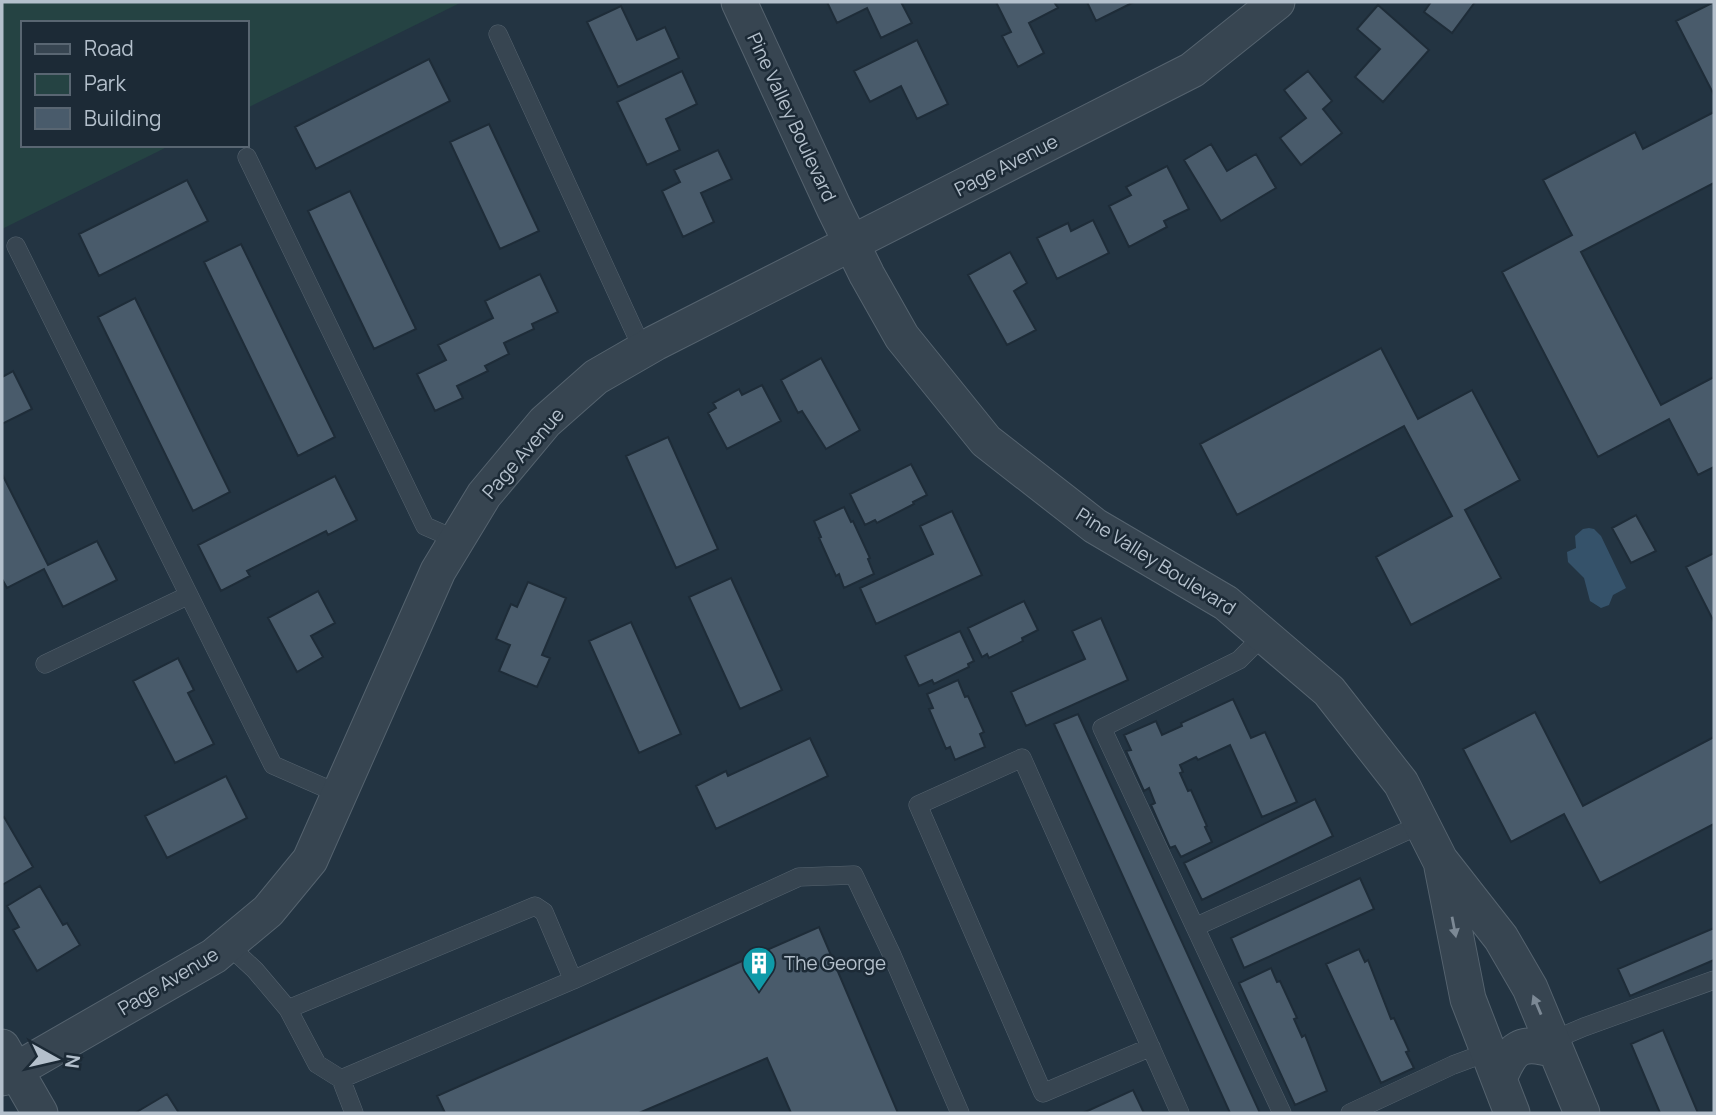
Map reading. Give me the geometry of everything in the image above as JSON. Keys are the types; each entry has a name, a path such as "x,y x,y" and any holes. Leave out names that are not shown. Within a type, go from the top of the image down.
{"street":[{"name":"Pine Valley Boulevard","path":"739,2 851,243 902,337 986,442 1095,526 1226,603 1329,691 1401,783 1440,860 1501,938 1530,988 1582,1113"},
{"name":"Page Avenue","path":"6,1065 214,956 268,911 310,860 438,571 484,495 545,422 596,377 851,243 1192,71 1277,2"},
{"name":"Pine Valley Boulevard","path":"1440,860 1468,999 1512,1113"},
{"path":"1493,1066 1506,1060 1517,1048 1553,1046"},
{"path":"6,1065 40,1113"}],"lane":[{"path":"498,34 643,350"},
{"path":"247,157 425,526 457,540"},
{"path":"16,246 273,765 339,794"},
{"path":"45,664 189,595"},
{"path":"1265,635 1239,660 1102,728 1282,1113"},
{"path":"1151,1047 1043,1093 918,805 1022,758 1151,1047 1180,1113"},
{"path":"1195,927 1422,824"},
{"path":"341,1079 573,980 799,877 853,875 891,953 960,1113"},
{"path":"288,1009 535,906 544,912 573,980"},
{"path":"228,944 255,970 288,1009 317,1064 341,1079 354,1113"},
{"path":"1553,1046 1584,1027 1714,981"},
{"path":"1350,1113 1453,1065 1493,1066"}],"green space":[{"path":"2,2 462,2 248,108 248,21 21,21 21,147 167,147 2,229"}],"water":[{"path":"1589,528 1601,536 1626,588 1613,595 1609,605 1601,608 1590,601 1584,578 1568,562 1567,552 1576,548 1575,536 1583,529"}],"building":[{"path":"827,2 901,2 912,23 881,38 867,8 837,23"},
{"path":"996,2 1054,2 1058,8 1029,23 1044,53 1018,67 1002,36 1011,32"},
{"path":"1087,2 1134,2 1096,21"},
{"path":"1431,2 1475,2 1452,33 1424,12"},
{"path":"1714,2 1714,95 1676,21"},
{"path":"1378,5 1429,50 1383,102 1355,77 1380,49 1357,29"},
{"path":"621,6 637,40 665,27 679,58 618,87 587,22"},
{"path":"917,40 948,104 917,119 901,86 870,102 854,71"},
{"path":"429,59 450,101 316,169 295,127"},
{"path":"682,71 697,104 666,119 680,150 647,165 617,102"},
{"path":"1308,71 1332,101 1323,109 1342,133 1301,165 1280,138 1306,118 1284,90"},
{"path":"1714,112 1714,183 1581,252 1661,405 1714,377 1714,467 1698,475 1669,419 1598,457 1502,272 1572,235 1543,180 1635,132 1643,149"},
{"path":"489,124 539,231 500,249 450,142"},
{"path":"1211,144 1227,171 1256,154 1276,188 1221,221 1184,160"},
{"path":"718,150 732,179 701,193 714,222 683,237 662,191 680,182 674,170"},
{"path":"1167,166 1189,209 1164,221 1167,227 1129,247 1109,206 1131,195 1126,187"},
{"path":"187,180 208,221 99,276 79,234"},
{"path":"350,191 416,329 374,349 308,211"},
{"path":"1093,220 1109,253 1057,279 1037,238 1068,223 1071,231"},
{"path":"241,244 335,437 298,456 204,262"},
{"path":"1010,252 1027,283 1014,291 1036,330 1007,345 968,275"},
{"path":"540,274 558,312 532,324 534,329 504,343 509,354 485,366 488,371 457,386 463,398 435,411 417,374 446,360 438,345 493,318 485,301"},
{"path":"135,298 230,492 193,511 98,317"},
{"path":"1381,348 1418,419 1472,390 1520,480 1465,510 1501,578 1411,625 1376,557 1452,516 1404,426 1237,515 1200,444"},
{"path":"821,358 860,430 826,449 802,411 798,413 781,380"},
{"path":"13,371 32,409 2,424 2,377"},
{"path":"762,385 781,421 727,449 708,413 716,408 713,403 739,389 742,395"},
{"path":"668,437 718,549 676,568 626,456"},
{"path":"911,464 927,495 877,523 875,520 865,525 850,494"},
{"path":"2,474 48,565 97,541 117,580 63,607 44,569 7,588 2,579"},
{"path":"335,476 357,520 328,535 326,531 247,571 250,576 221,591 198,545"},
{"path":"844,507 870,558 868,559 874,574 844,588 839,574 836,576 814,521"},
{"path":"952,511 982,575 876,624 860,588 933,554 920,526"},
{"path":"1636,515 1656,551 1631,563 1612,528"},
{"path":"1714,553 1714,622 1686,567"},
{"path":"731,578 782,690 740,709 689,597"},
{"path":"528,582 566,598 542,655 550,658 537,687 499,671 510,645 496,639 511,604 517,607"},
{"path":"318,591 335,623 311,636 323,657 297,672 268,618"},
{"path":"1024,601 1038,630 1022,638 1023,641 989,658 987,654 982,657 968,628"},
{"path":"1101,618 1128,680 1026,726 1011,692 1085,659 1072,631"},
{"path":"631,622 681,734 639,753 589,641"},
{"path":"960,631 974,661 968,664 969,667 934,684 932,680 919,686 905,656"},
{"path":"178,658 194,690 188,693 214,744 175,763 133,681"},
{"path":"958,680 984,732 980,734 985,747 955,760 950,747 946,749 929,709 933,708 927,694"},
{"path":"1233,699 1251,738 1265,732 1297,802 1262,817 1230,745 1198,760 1196,757 1180,765 1183,772 1180,773 1188,791 1191,790 1212,842 1181,857 1175,846 1170,848 1151,805 1155,803 1149,788 1144,791 1126,751 1131,750 1124,735 1156,721 1162,735 1182,726 1181,723"},
{"path":"1535,712 1583,806 1714,737 1714,824 1600,883 1564,814 1511,842 1463,749"},
{"path":"1078,714 1260,1113 1230,1113 1054,724"},
{"path":"810,738 828,776 716,829 696,786 726,771 728,776"},
{"path":"226,776 247,818 167,858 145,816"},
{"path":"1315,799 1333,836 1202,900 1184,863"},
{"path":"4,817 33,867 2,885 2,818"},
{"path":"1360,878 1374,909 1244,968 1231,938"},
{"path":"40,886 63,925 67,923 80,945 37,971 13,930 19,927 7,906"},
{"name":"The George","path":"819,927 898,1113 791,1113 767,1058 639,1113 445,1113 437,1096"},
{"path":"1714,928 1714,960 1630,996 1618,969"},
{"path":"1359,949 1365,962 1368,960 1414,1068 1381,1083 1326,964"},
{"path":"1271,968 1297,1018 1294,1019 1302,1037 1305,1035 1327,1091 1295,1105 1239,983"},
{"path":"1663,1030 1698,1113 1660,1113 1631,1044"},
{"path":"1133,1090 1144,1113 1083,1113"},
{"path":"167,1094 179,1113 135,1113"}],"place":[{"name":"The George","path":"759,993"}]}
